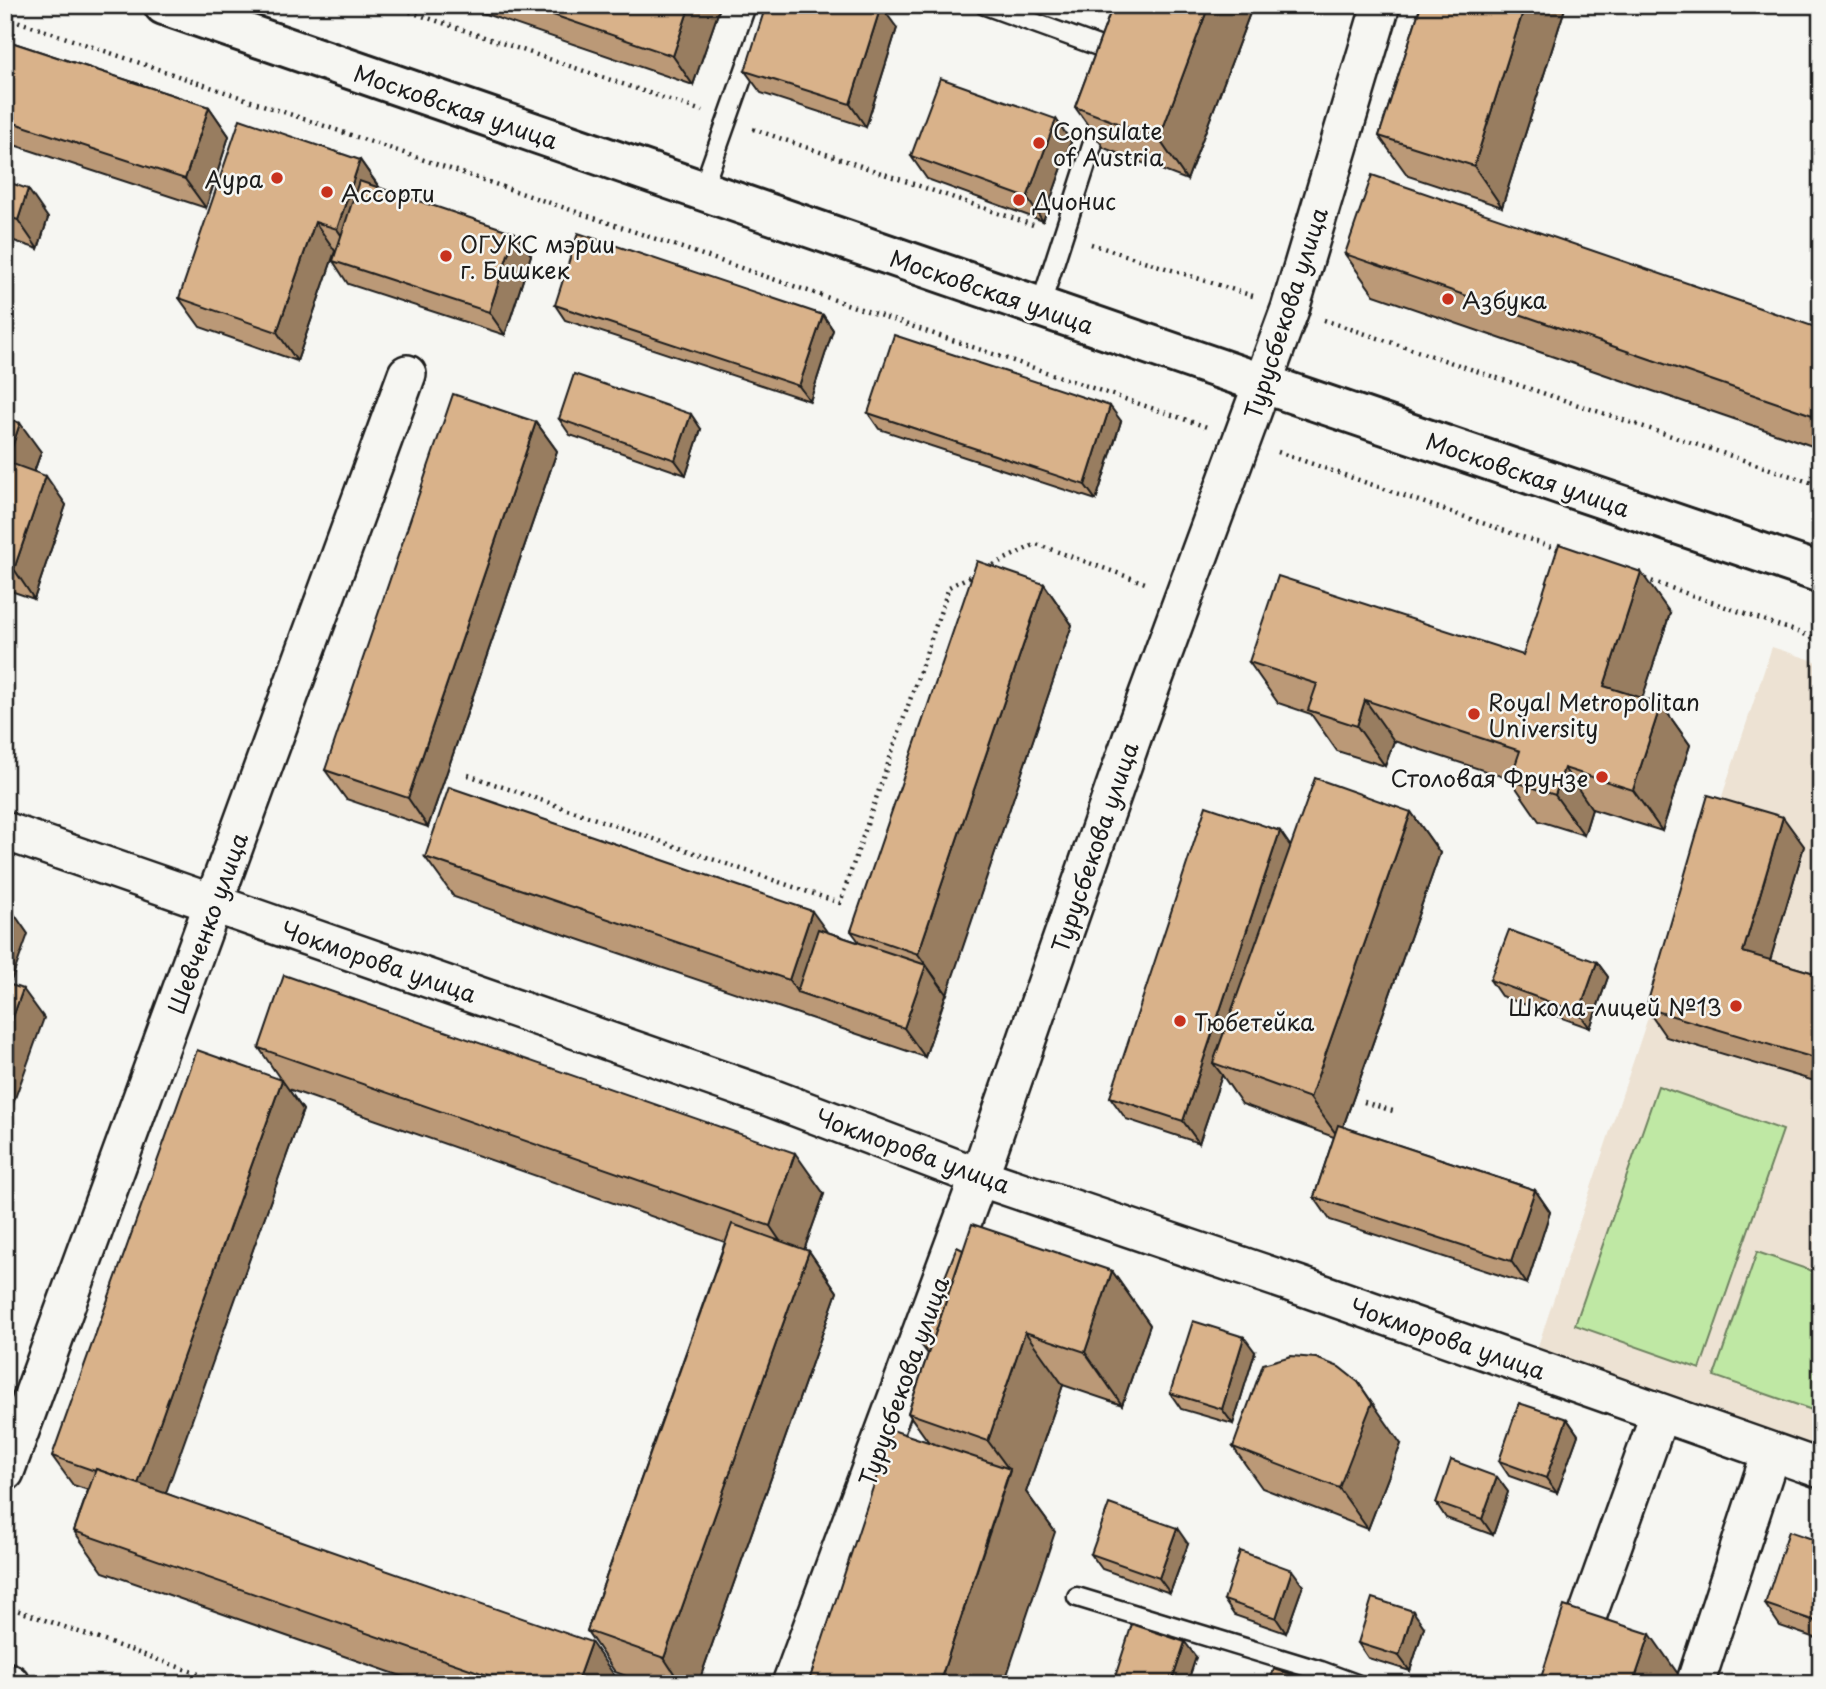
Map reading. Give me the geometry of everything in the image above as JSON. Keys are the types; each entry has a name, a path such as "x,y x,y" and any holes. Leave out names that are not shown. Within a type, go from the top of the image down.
{"main road":[{"name":"Московская улица","path":"164,5 1263,384 1821,573"}],"street":[{"name":"Турусбекова улица","path":"791,1684 979,1177 1184,597 1290,309 1381,5"},
{"name":"Шевченко улица","path":"5,1472 407,374"},
{"name":"Чокморова улица","path":"5,831 769,1097 979,1177 1298,1285 1821,1469"},
{"path":"1563,1684 1660,1413"},
{"path":"1695,1684 1770,1452"}],"lane":[{"path":"702,191 768,5"},
{"path":"985,5 1120,54"},
{"path":"1040,307 1108,93"},
{"path":"1077,1597 1356,1684"}],"path":[{"path":"390,5 1064,236 1821,486"},
{"path":"5,17 1563,551"},
{"path":"468,775 840,904 949,587 1036,544 1184,597"},
{"path":"1640,578 1821,640"},
{"path":"1364,1102 1393,1111"},
{"path":"5,1606 227,1684"}],"shaded area":[{"name":"Школа-лицей №13","path":"1772,647 1821,663 1821,1448 1537,1349"}],"green space":[{"path":"1658,1086 1783,1130 1700,1369 1575,1325"},
{"path":"1757,1252 1821,1274 1821,1413 1714,1376"}],"building":[{"path":"524,5 690,5 673,56"},
{"path":"766,5 881,6 850,104 745,71"},
{"path":"1113,5 1209,5 1159,139 1075,107"},
{"path":"1421,5 1525,5 1474,166 1379,136"},
{"path":"5,40 209,107 185,179 5,120"},
{"path":"940,78 1056,119 1027,198 911,156"},
{"path":"240,119 360,160 337,229 315,222 277,332 179,298"},
{"path":"1372,175 1821,329 1821,418 1345,254"},
{"path":"5,181 28,189 18,220 5,216"},
{"path":"359,181 515,233 489,312 333,261"},
{"path":"578,233 823,315 799,386 555,305"},
{"path":"894,335 1110,406 1085,485 868,413"},
{"path":"574,374 691,414 675,460 559,419"},
{"path":"453,394 536,422 408,798 325,770"},
{"path":"5,417 20,423 7,462 46,476 14,569 5,567"},
{"name":"Royal Metropolitan University","path":"1559,544 1641,572 1604,686 1661,704 1633,790 1564,768 1555,795 1510,780 1520,751 1365,700 1357,726 1308,710 1317,684 1249,662 1278,576 1523,655"},
{"path":"977,561 1044,584 918,954 851,931"},
{"path":"1315,778 1411,812 1310,1098 1213,1063"},
{"path":"449,787 812,911 789,980 425,857"},
{"path":"1708,795 1783,817 1743,952 1814,973 1821,949 1821,1060 1646,1008"},
{"path":"1206,806 1280,831 1183,1121 1110,1097"},
{"path":"818,929 926,965 904,1028 797,992"},
{"path":"1509,930 1597,962 1579,1013 1490,980"},
{"path":"284,975 795,1153 770,1226 259,1048"},
{"path":"5,983 23,989 5,1039"},
{"path":"197,1050 282,1080 138,1484 52,1456"},
{"path":"1338,1125 1535,1190 1511,1261 1314,1197"},
{"path":"732,1224 809,1251 664,1658 587,1631"},
{"path":"972,1224 1112,1271 1085,1352 1025,1332 988,1441 908,1413"},
{"path":"957,1247 963,1250 931,1346 919,1342"},
{"path":"1193,1321 1244,1337 1222,1409 1170,1393"},
{"path":"1291,1356 1316,1358 1339,1367 1358,1382 1372,1403 1339,1488 1233,1447 1263,1364"},
{"path":"1519,1403 1567,1419 1546,1478 1499,1461"},
{"path":"892,1430 1010,1469 939,1684 808,1684"},
{"path":"1451,1460 1497,1477 1482,1519 1436,1503"},
{"path":"96,1469 591,1642 576,1684 513,1684 74,1531"},
{"path":"1109,1504 1177,1528 1159,1578 1091,1554"},
{"path":"1789,1531 1821,1542 1821,1623 1765,1604"},
{"path":"1240,1551 1292,1570 1276,1618 1224,1600"},
{"path":"1372,1598 1413,1611 1399,1656 1358,1643"},
{"path":"1564,1606 1650,1634 1633,1684 1539,1684"},
{"path":"1132,1624 1185,1642 1171,1684 1136,1684 1115,1677"},
{"path":"1274,1669 1316,1682 1316,1684 1269,1684"}],"place":[{"name":"Consulate of Austria","path":"1039,143"},
{"name":"Аура","path":"277,178"},
{"name":"Ассорти","path":"327,192"},
{"name":"Дионис","path":"1019,200"},
{"name":"ОГУКС мэрии г. Бишкек","path":"446,256"},
{"name":"Азбука","path":"1448,299"},
{"name":"Royal Metropolitan University","path":"1474,714"},
{"name":"Столовая Фрунзе","path":"1602,777"},
{"name":"Школа-лицей №13","path":"1736,1006"},
{"name":"Тюбетейка","path":"1180,1021"}]}
